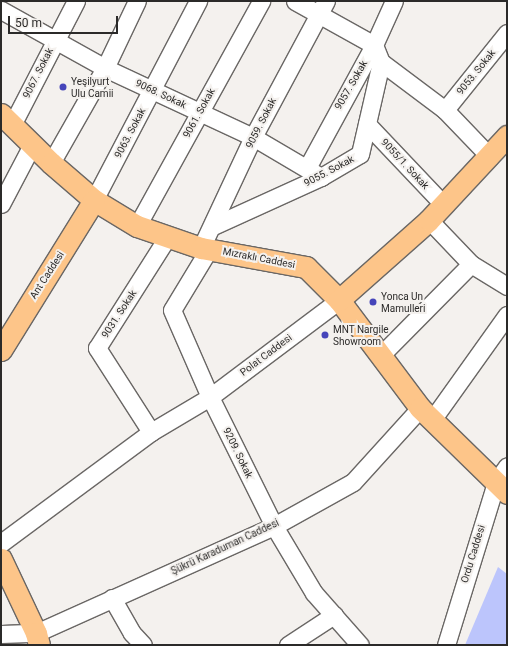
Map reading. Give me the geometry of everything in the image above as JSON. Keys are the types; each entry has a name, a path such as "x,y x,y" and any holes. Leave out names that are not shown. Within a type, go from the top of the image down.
{"main road":[{"name":"Mızraklı Caddesi","path":"7,119 51,164 94,200 137,226 205,248 306,267 339,300 380,356 426,414 503,480"},
{"name":"Polat Caddesi","path":"339,300 430,220 490,157 507,136"},
{"name":"Ant Caddesi","path":"1,350 94,200"},
{"path":"1,560 38,639"}],"street":[{"name":"9067. Sokak","path":"7,119 55,40 76,1"},
{"path":"51,164 105,68 137,1"},
{"name":"9063. Sokak","path":"94,200 153,91 198,1"},
{"name":"9061. Sokak","path":"137,226 261,1"},
{"path":"295,1 322,8 374,45 381,62 445,110 490,157"},
{"name":"9057. Sokak","path":"314,173 394,1"},
{"name":"9059. Sokak","path":"205,248 213,226 253,137 322,8"},
{"name":"9068. Sokak","path":"5,11 105,68 253,137 314,173"},
{"name":"9053. Sokak","path":"445,110 507,33"},
{"name":"9055. Sokak","path":"213,226 314,173 360,154 381,62"},
{"name":"9055/1. Sokak","path":"367,124 444,205"},
{"path":"1,204 32,145"},
{"path":"430,220 472,264 507,286"},
{"name":"9031. Sokak","path":"151,432 97,348 168,236"},
{"name":"9209. Sokak","path":"205,248 172,310 210,397 274,526 314,593 360,645"},
{"path":"380,356 472,264"},
{"name":"Polat Caddesi","path":"1,543 151,432 210,397 339,300"},
{"name":"Şükrü Karaduman Caddesi","path":"1,634 38,639 112,598 274,526 353,482 426,414 507,315"},
{"name":"Ordu Caddesi","path":"446,645 503,480"},
{"path":"112,598 132,633 143,645"},
{"path":"288,645 334,615"}],"shaded area":[{"path":"498,567 507,574 507,645 465,645"}],"place":[{"name":"Yeşilyurt Ulu Camii","path":"63,87"},
{"name":"Yonca Un Mamulleri","path":"373,302"},
{"name":"MNT Nargile Showroom","path":"325,335"}]}
